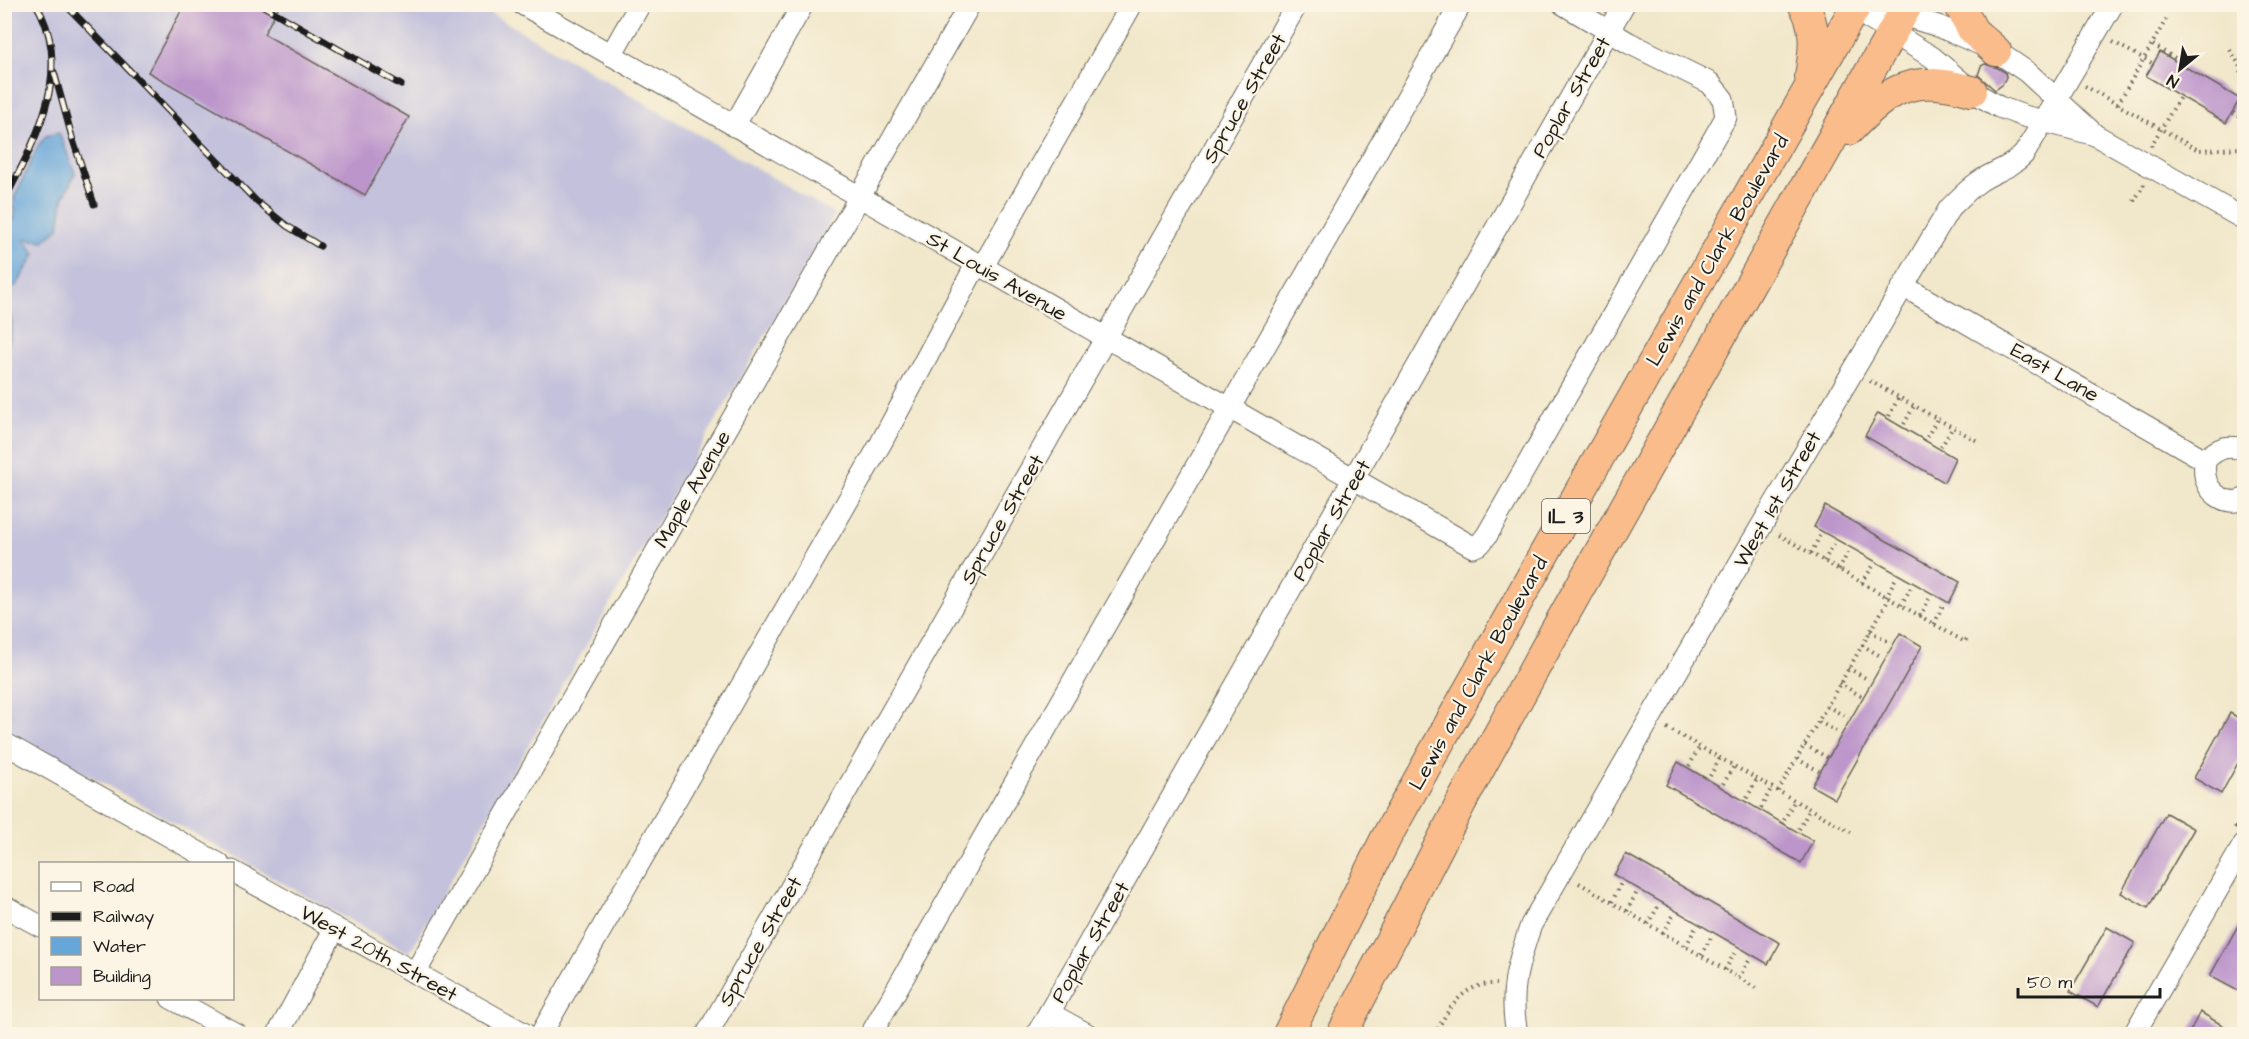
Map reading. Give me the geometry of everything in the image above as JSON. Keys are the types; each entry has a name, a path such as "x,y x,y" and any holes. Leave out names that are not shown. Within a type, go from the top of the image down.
{"highway":[{"path":"1803,4 1813,26 1815,50 1807,93"},
{"path":"1959,4 1973,31 1996,51"},
{"name":"Lewis and Clark Boulevard","path":"1288,1035 1386,838 1542,557 1807,93 1852,6"},
{"name":"IL 3","path":"1342,1035 1472,781 1823,155 1896,14"},
{"path":"1823,155 1872,106 1893,91 1911,85 1932,83 1952,85 1972,91"}],"street":[{"name":"St Louis Avenue","path":"522,4 1473,547 1480,544 1487,535 1726,117 1723,99 1710,83 1609,31"},
{"path":"611,55 640,4"},
{"path":"734,126 803,4"},
{"name":"Maple Avenue","path":"415,973 970,4"},
{"path":"541,1035 881,443 979,266 1132,4"},
{"name":"Spruce Street","path":"707,1035 1297,4"},
{"path":"871,1035 1461,4"},
{"path":"1563,4 1609,31"},
{"name":"Poplar Street","path":"1037,1035 1624,4"},
{"name":"West 1st Street","path":"1516,1035 1513,986 1518,960 1531,925 1746,552 1949,209 1968,189 1982,179 2016,163 2045,122 2113,4"},
{"path":"1852,6 1896,14 1938,26 1996,51 2027,72 2095,135 2244,219"},
{"path":"1896,14 1932,57 1972,91 1999,107 2095,135"},
{"name":"East Lane","path":"1903,286 2205,460"},
{"path":"2244,449 2231,446 2217,449 2205,460 2205,477 2214,494 2226,501 2244,499"},
{"path":"4,743 215,862"},
{"path":"2134,1035 2244,844"},
{"name":"West 20th Street","path":"234,872 525,1035"},
{"path":"4,906 39,926"},
{"path":"278,1035 335,928"},
{"path":"173,1000 236,1035"},
{"path":"1049,1013 1087,1035"}],"path":[{"path":"2118,104 2168,16"},
{"path":"2109,40 2152,63"},
{"path":"2153,45 2175,58"},
{"path":"2229,50 2239,64 2244,84"},
{"path":"2070,79 2198,150 2244,148"},
{"path":"2141,162 2180,97"},
{"path":"2233,112 2242,118 2244,109"},
{"path":"1866,378 1979,442"},
{"path":"1889,416 1899,397"},
{"path":"1904,424 1914,406"},
{"path":"1927,437 1937,419"},
{"path":"1941,447 1953,427"},
{"path":"1778,534 1965,642 1968,637"},
{"path":"1811,553 1820,536"},
{"path":"1824,561 1834,544"},
{"path":"1839,570 1848,552"},
{"path":"1862,583 1873,566"},
{"path":"1778,791 1870,631 1896,578"},
{"path":"1901,605 1912,586"},
{"path":"1920,616 1929,599"},
{"path":"1934,624 1943,605"},
{"path":"1870,631 1891,643"},
{"path":"1862,645 1882,657"},
{"path":"1848,668 1869,680"},
{"path":"1839,683 1861,696"},
{"path":"1827,706 1848,718"},
{"path":"1819,722 1840,733"},
{"path":"1667,727 1854,834"},
{"path":"1805,745 1828,758"},
{"path":"1689,766 1700,746"},
{"path":"1710,776 1720,758"},
{"path":"1797,759 1819,771"},
{"path":"1723,784 1734,766"},
{"path":"1746,798 1757,779"},
{"path":"1761,808 1772,787"},
{"path":"1784,820 1795,800"},
{"path":"1799,829 1810,809"},
{"path":"1579,883 1760,990"},
{"path":"1612,902 1621,883"},
{"path":"1627,912 1637,892"},
{"path":"1648,924 1659,905"},
{"path":"1663,933 1674,914"},
{"path":"1686,946 1696,927"},
{"path":"1701,955 1712,936"},
{"path":"1725,970 1736,950"},
{"path":"1739,978 1750,959"}],"shaded area":[{"path":"5,5 476,5 835,214 409,953 5,729"}],"water":[{"path":"59,133 75,173 63,199 59,228 44,241 25,239 35,254 17,285 5,294 5,220 7,216 15,219 14,198 38,146 46,136"},
{"path":"4,301 12,326 5,351"}],"building":[{"path":"185,4 280,4 264,34 409,117 365,195 148,72"},
{"path":"2160,52 2240,99 2226,123 2146,76"},
{"path":"1985,64 2005,72 2006,77 2002,85 1995,90 1978,75 1981,66"},
{"path":"1878,413 1955,458 1944,482 1865,436"},
{"path":"1825,506 1960,582 1949,603 1814,527"},
{"path":"1900,633 1922,646 1835,799 1812,786"},
{"path":"2230,713 2244,721 2244,752 2221,794 2194,778"},
{"path":"1678,762 1813,841 1801,863 1666,785"},
{"path":"2166,813 2194,829 2148,908 2121,893"},
{"path":"1626,854 1780,943 1768,964 1614,875"},
{"path":"2244,915 2244,984 2240,992 2210,976"},
{"path":"2107,927 2135,943 2098,1007 2070,991"},
{"path":"2200,1012 2239,1035 2188,1035"}],"railway":[{"path":"4,201 38,130 51,80 52,55 47,29 36,4"},
{"path":"65,4 256,201 287,226 320,246"},
{"path":"260,4 401,85"},
{"path":"54,72 94,204"}]}
